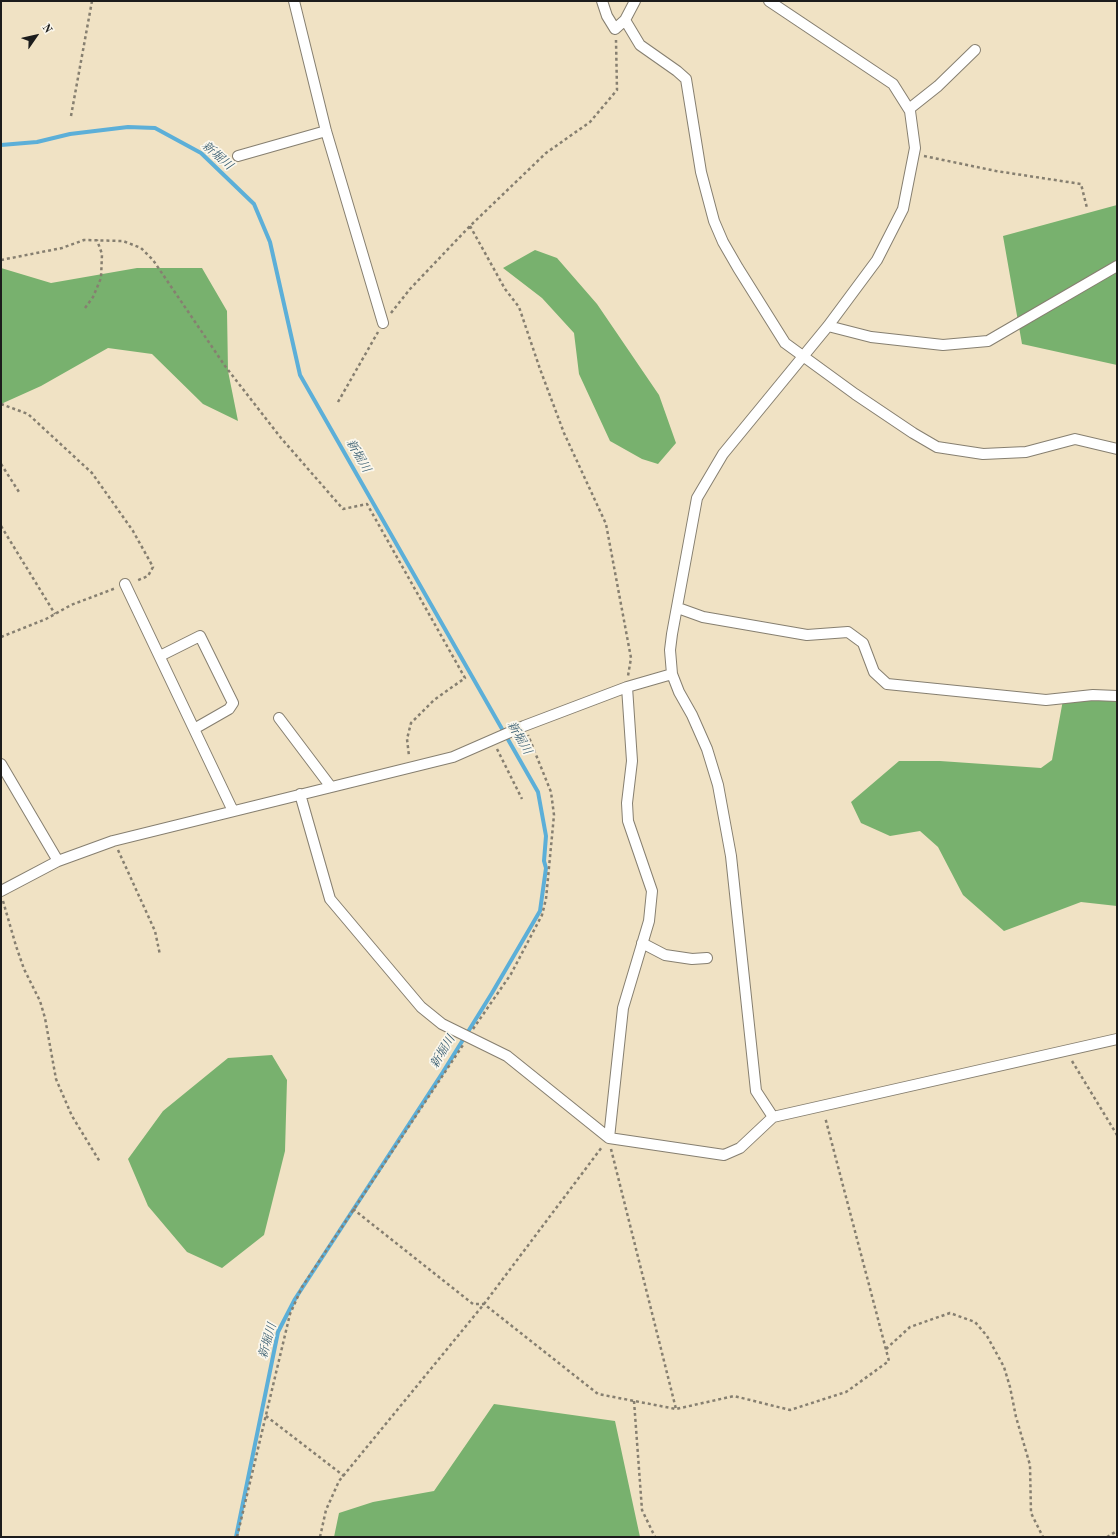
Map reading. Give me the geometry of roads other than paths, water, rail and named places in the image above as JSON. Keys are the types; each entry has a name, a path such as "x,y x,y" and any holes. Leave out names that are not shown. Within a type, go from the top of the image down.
{"street":[{"path":"294,1 326,131 383,323"},
{"path":"602,1 607,16 615,30 625,20 635,1"},
{"path":"769,1 893,84 909,109 915,148 903,209 877,260 828,326 723,454 697,498 670,650 672,674 679,692 692,714 707,749 718,786 731,856 756,1091 773,1117"},
{"path":"625,20 640,45 686,79 701,172 714,221 723,242 785,343 913,433 937,447 983,454 1026,452 1075,439 1117,449"},
{"path":"909,109 938,86 975,50"},
{"path":"238,156 326,131"},
{"path":"828,326 871,337 943,346 988,341 1117,266"},
{"path":"125,584 233,811"},
{"path":"678,608 703,616 807,635 848,632 863,643 874,672 887,684 1046,700 1093,695 1117,696"},
{"path":"160,656 200,636 233,702 229,709 194,729"},
{"path":"2,896 58,861 113,841 453,757 524,726 627,687 672,674"},
{"path":"609,1138 623,1008 649,921 652,891 628,821 627,803 632,760 627,687"},
{"path":"279,718 331,787"},
{"path":"1,764 58,861"},
{"path":"300,794 330,899 421,1007 442,1024 507,1056 609,1138 724,1155 740,1148 773,1117 1067,1052 1117,1039"},
{"path":"642,943 665,955 692,959 707,958"}],"waterway":[{"name":"新堀川","path":"1,145 37,142 70,134 128,127 155,128 201,153 254,204 270,242 300,375 538,792 546,836 544,861 546,868 540,911 492,993 443,1072 295,1299 278,1332 236,1537"}]}
